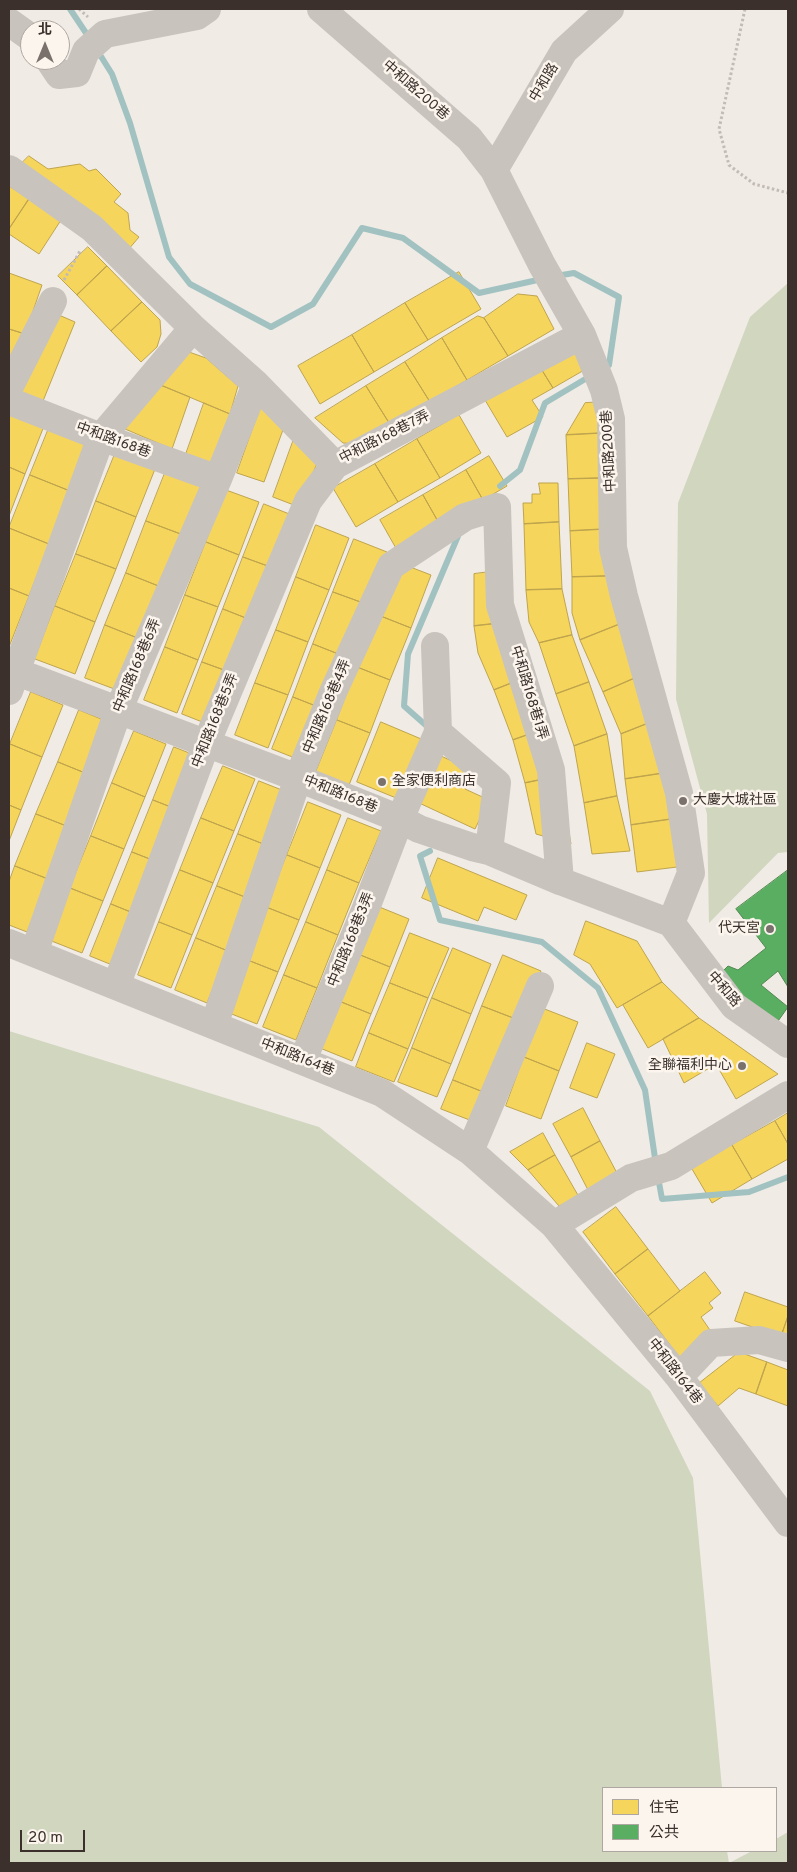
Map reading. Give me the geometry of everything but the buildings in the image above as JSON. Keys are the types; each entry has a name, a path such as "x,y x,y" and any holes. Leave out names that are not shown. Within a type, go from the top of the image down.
{"street":[{"path":"56,70 59,75 77,72 95,42 197,16 207,9"},
{"name":"中和路200巷","path":"320,9 469,138 494,170 542,265 587,347 602,386 611,419 613,548 624,596 679,793 691,873 671,923"},
{"name":"中和路","path":"494,170 564,51 610,9"},
{"path":"9,22 20,30"},
{"name":"中和路168巷7弄","path":"9,169 92,228 193,328 256,384 336,465 587,347"},
{"path":"9,388 53,301"},
{"path":"11,678 101,437 193,328"},
{"name":"中和路168巷6弄","path":"21,948 118,711 218,479 256,384"},
{"name":"中和路168巷","path":"9,400 101,437 218,479"},
{"name":"中和路168巷5弄","path":"116,986 206,744 308,502 336,465"},
{"name":"中和路168巷4弄","path":"214,1025 298,778 334,690 391,566 465,517 497,507"},
{"name":"中和路168巷1弄","path":"497,507 500,605 551,770 560,880"},
{"path":"435,646 434,740 497,783 489,851"},
{"name":"中和路168巷","path":"11,678 118,711 298,778 419,829 489,851 671,923"},
{"name":"中和路168巷3弄","path":"303,1060 434,740"},
{"name":"中和路","path":"671,923 734,1006 788,1044"},
{"name":"中和路164巷","path":"21,948 382,1093 470,1151 554,1225 679,1377 788,1523"},
{"path":"470,1151 540,986"},
{"path":"554,1225 632,1178 671,1166 788,1095"},
{"path":"679,1377 711,1343 759,1340 788,1348"}],"path":[{"path":"745,9 719,129 729,165 754,184 788,193"},
{"path":"53,301 92,228"}],"green space":[{"path":"788,283 788,852 778,853 709,923 707,814 676,699 678,503 750,317"},
{"path":"9,1031 319,1127 650,1391 693,1478 722,1787 602,1787 602,1852 727,1852 729,1863 9,1863"},
{"path":"788,1832 788,1863 729,1863 750,1852 777,1852 777,1838"}],"waterway":[{"path":"70,9 90,39"},
{"path":"97,50 112,74 130,123 169,257 190,284 271,327 313,304 362,228 403,238 479,293 542,279"},
{"path":"556,276 574,273 619,297 609,365 603,369"},
{"path":"500,486 520,470 545,403 592,375"},
{"path":"429,728 404,706 408,654 458,536"},
{"path":"430,851 420,856 440,920 542,942 598,988 645,1090 656,1165"},
{"path":"658,1177 662,1199 749,1192 788,1177"}],"place":[{"name":"全家便利商店","path":"382,782"},
{"name":"大慶大城社區","path":"683,801"},
{"name":"代天宮","path":"770,929"},
{"name":"全聯福利中心","path":"742,1066"}]}
